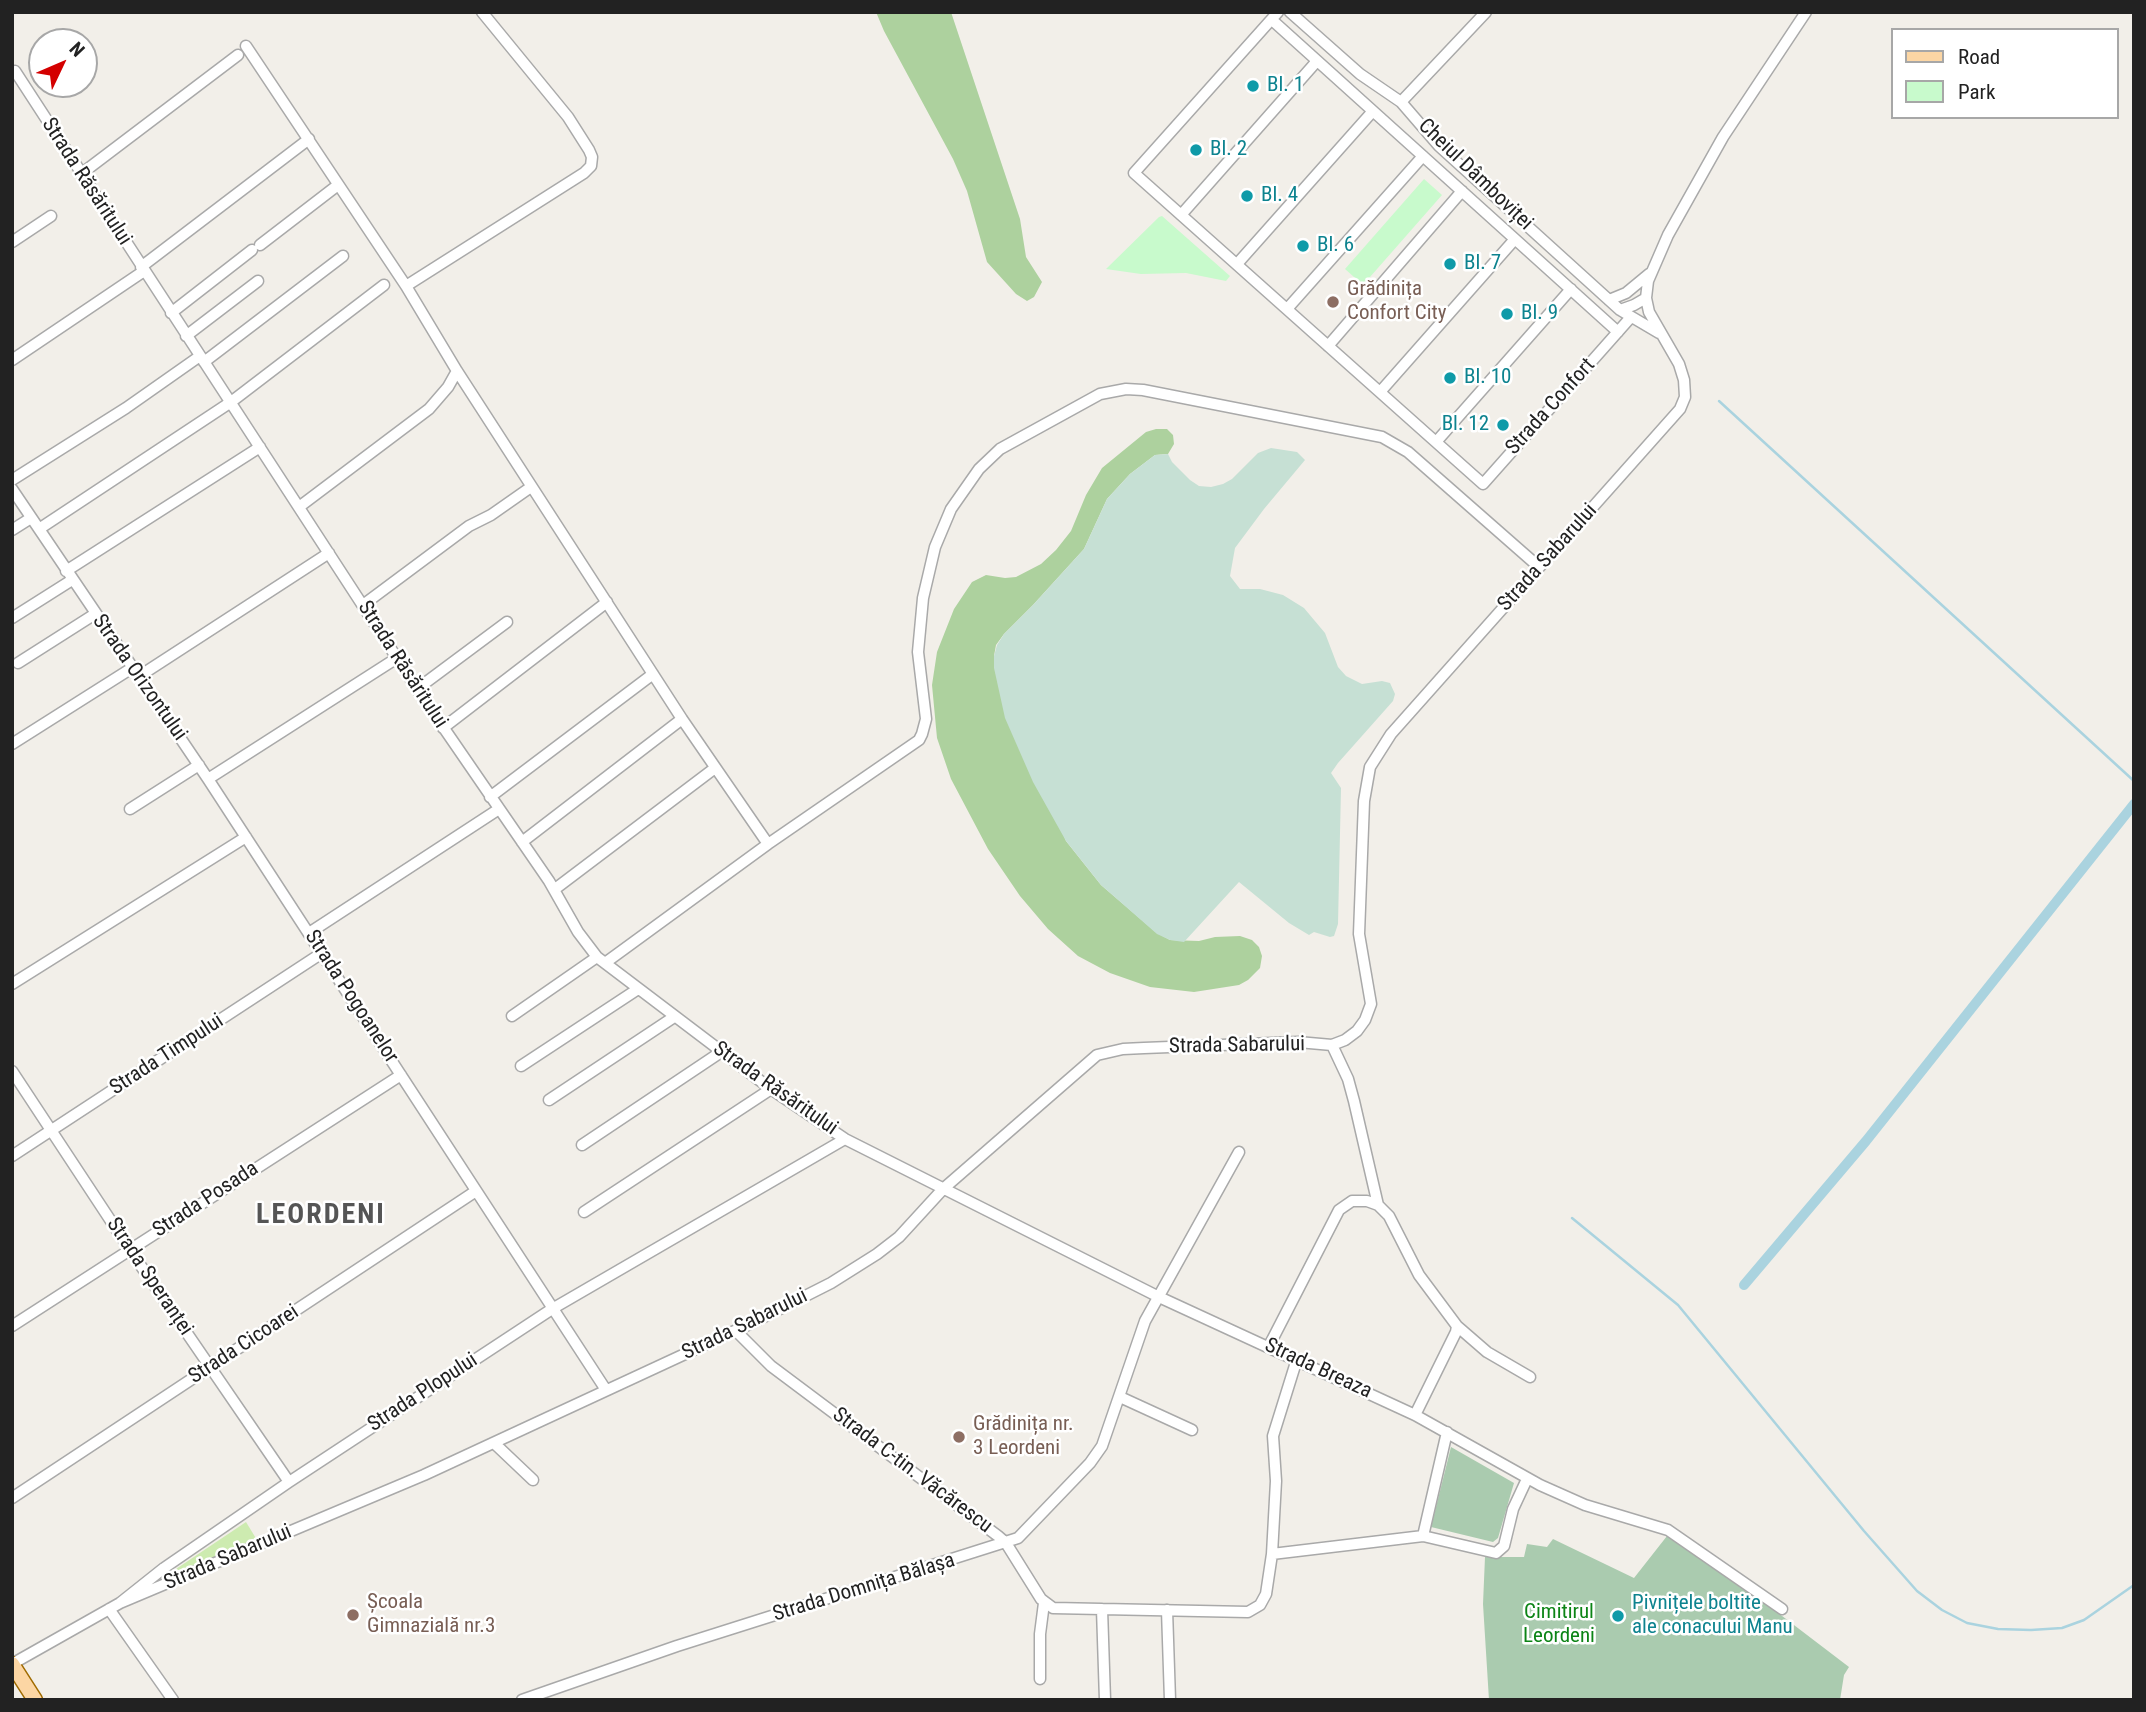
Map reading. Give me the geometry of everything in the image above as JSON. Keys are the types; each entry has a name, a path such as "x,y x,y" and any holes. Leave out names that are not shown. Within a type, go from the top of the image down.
{"main road":[{"path":"12,1664 35,1700"}],"street":[{"path":"406,286 577,178 591,166 592,157 575,128 482,12"},
{"name":"Cheiul Dâmboviței","path":"1290,12 1360,74 1401,102 1432,138 1620,310 1661,335"},
{"path":"1401,102 1486,12"},
{"path":"1620,310 1634,306 1646,298 1651,272 1674,224 1723,137 1806,12"},
{"name":"Strada Confort","path":"1275,16 1317,61 1618,332 1483,484 1134,173 1275,16"},
{"path":"81,174 242,50 309,139 682,719 768,844"},
{"path":"1181,215 1317,61"},
{"name":"Strada Răsăritului","path":"15,71 443,728 555,889 578,932 601,960 674,1017 771,1089 845,1139"},
{"path":"1237,264 1373,111"},
{"path":"12,360 142,269 309,139"},
{"path":"1287,309 1423,156"},
{"path":"1328,346 1460,189 1469,173"},
{"path":"171,313 338,185"},
{"path":"12,242 51,216"},
{"path":"1380,392 1515,239"},
{"path":"12,481 202,359 343,256"},
{"path":"1609,300 1632,289 1651,272"},
{"path":"186,336 258,281"},
{"path":"39,529 231,402 384,285"},
{"path":"1436,442 1571,289"},
{"name":"Strada Sabarului","path":"120,1603 379,1495 736,1331 822,1287 877,1254 908,1227 943,1189 1097,1055 1123,1049 1298,1042 1332,1045 1345,1040 1361,1026 1369,1012 1370,1004 1359,934 1363,801 1370,767 1391,734 1680,409 1685,397 1684,380 1679,364 1649,312 1646,298"},
{"path":"1618,332 1631,317"},
{"path":"299,507 429,409 457,371"},
{"path":"512,1016 601,960 919,740 926,719 918,652 923,598 934,547 951,509 979,469 1000,449 1100,394 1126,389 1143,390 1381,437 1408,452 1539,567"},
{"path":"12,618 69,576 260,447"},
{"path":"363,605 469,526 491,515 531,487"},
{"name":"Strada Orizontului","path":"12,489 246,837"},
{"path":"12,530 31,518"},
{"path":"12,744 135,672 329,552"},
{"path":"443,728 607,602"},
{"path":"18,663 94,614"},
{"path":"418,689 507,621"},
{"path":"208,779 397,658"},
{"path":"490,797 653,674"},
{"path":"522,842 682,719"},
{"path":"130,809 199,765"},
{"path":"555,889 715,768"},
{"path":"309,933 499,809"},
{"path":"12,985 246,837"},
{"name":"Strada Pogoanelor","path":"246,837 606,1390"},
{"name":"Strada Timpului","path":"12,1156 322,953"},
{"path":"521,1066 638,989"},
{"path":"549,1100 674,1017"},
{"name":"Strada Sabarului","path":"1332,1045 1351,1090 1378,1205"},
{"path":"582,1145 721,1052"},
{"name":"Strada Speranței","path":"12,1071 130,1250 289,1482"},
{"name":"Strada Posada","path":"12,1326 401,1074"},
{"path":"584,1212 771,1089"},
{"name":"Strada Breaza","path":"845,1139 1159,1297 1415,1415 1527,1479 1584,1505 1654,1525 1678,1535 1782,1609"},
{"name":"Strada Plopului","path":"12,1664 120,1603 289,1482 552,1310 845,1139"},
{"name":"Strada Domnița Bălașa","path":"522,1700 677,1646 1006,1544 1024,1533 1096,1454 1107,1434 1142,1327 1239,1152"},
{"name":"Strada Cicoarei","path":"12,1498 476,1191"},
{"path":"1269,1346 1339,1210 1352,1200 1367,1200 1378,1205 1389,1216 1419,1275 1457,1326 1487,1352 1530,1377"},
{"path":"1415,1415 1457,1326"},
{"name":"Strada C-tin. Văcărescu","path":"736,1331 771,1366 962,1507 1006,1544 1044,1603"},
{"path":"1040,1679 1040,1634 1044,1603 1053,1608 1253,1610 1265,1598 1272,1554 1276,1481 1273,1437 1297,1359"},
{"path":"1120,1397 1192,1430"},
{"path":"1423,1536 1447,1432"},
{"path":"494,1443 533,1480"},
{"path":"1272,1554 1423,1536 1484,1552 1499,1552 1504,1546 1513,1510 1527,1479"},
{"path":"164,1569 171,1583"},
{"path":"109,1609 173,1700"},
{"path":"1102,1609 1105,1700"},
{"path":"1167,1610 1170,1700"}],"green space":[{"path":"876,12 951,12 1020,219 1026,257 1042,282 1034,297 1027,301 1016,294 987,262 967,191 953,159"},
{"path":"1424,179 1442,195 1363,285 1345,269"},
{"path":"1162,216 1230,276 1226,281 1186,273 1141,274 1106,269"},
{"path":"1167,429 1173,435 1174,444 1168,454 1155,455 1130,474 1107,499 1084,549 1004,634 996,645 994,656 1066,841 1101,885 1157,933 1170,940 1199,941 1240,936 1252,940 1259,947 1262,956 1260,968 1248,980 1239,985 1194,992 1150,987 1110,973 1078,956 1048,929 1020,896 988,849 951,779 937,738 932,685 937,652 954,609 972,582 986,575 1016,577 1041,564 1071,531 1086,495 1102,468 1146,432"},
{"path":"1271,448 1297,452 1305,460 1235,548 1230,576 1240,589 1260,589 1283,595 1304,608 1325,633 1338,667 1346,676 1362,684 1382,681 1390,683 1395,694 1393,701 1331,773 1341,788 1338,924 1334,936 1314,932 1309,935 1289,923 1239,882 1184,942 1170,940 1157,934 1101,885 1066,841 1033,782 1005,718 994,656 1004,634 1084,549 1107,499 1130,474 1155,455 1168,454 1172,462 1190,480 1199,486 1211,487 1232,479 1258,453"},
{"path":"1451,1447 1514,1483 1498,1538 1493,1542 1431,1527"},
{"path":"246,1522 257,1540 175,1574 173,1571"},
{"name":"Cimitirul Leordeni","path":"1667,1536 1769,1606 1849,1667 1844,1675 1840,1700 1489,1700 1483,1604 1485,1557 1524,1557 1527,1544 1547,1547 1553,1539 1634,1578"}],"waterway":[{"path":"1719,401 2134,781"},
{"path":"1744,1285 1866,1141 2134,804"},
{"path":"1572,1218 1678,1305 1864,1531 1917,1591 1942,1610 1967,1623 1998,1629 2062,1628 2084,1620 2134,1585"}],"place":[{"name":"Bl. 1","path":"1253,86"},
{"name":"Bl. 2","path":"1196,150"},
{"name":"Bl. 4","path":"1247,196"},
{"name":"Bl. 6","path":"1303,246"},
{"name":"Bl. 7","path":"1450,264"},
{"name":"Grădinița Confort City","path":"1333,302"},
{"name":"Bl. 9","path":"1507,314"},
{"name":"Bl. 10","path":"1450,378"},
{"name":"Bl. 12","path":"1503,425"},
{"name":"Grădinița nr. 3 Leordeni","path":"959,1437"},
{"name":"Școala Gimnazială nr.3","path":"353,1615"},
{"name":"Pivnițele boltite ale conacului Manu","path":"1618,1616"}],"district":[{"name":"LEORDENI","path":"321,1216"}]}
